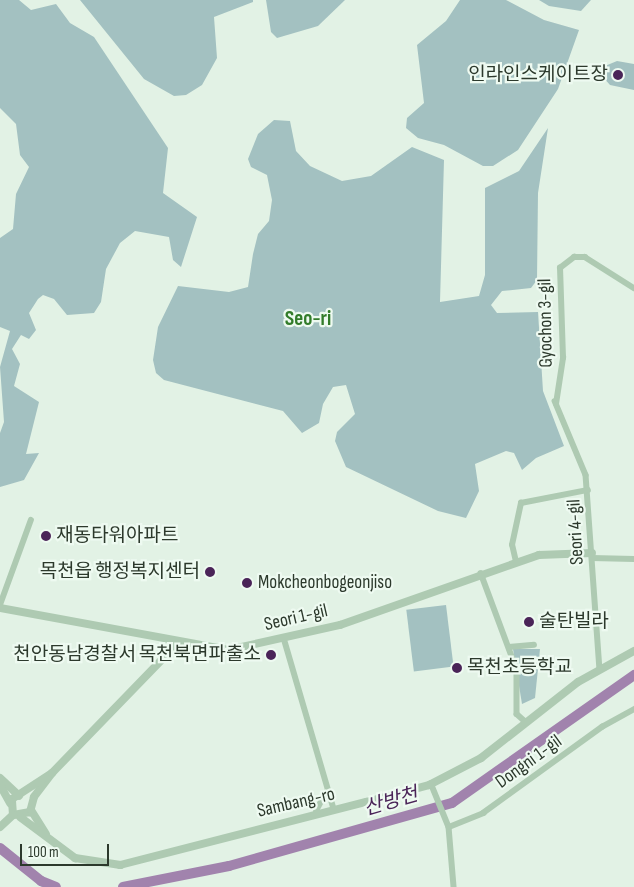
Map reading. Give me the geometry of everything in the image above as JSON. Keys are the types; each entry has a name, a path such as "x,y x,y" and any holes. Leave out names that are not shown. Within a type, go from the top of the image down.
{"street":[{"name":"Gyochon 3-gil","path":"555,402 564,358 560,268 574,257 584,257 634,288"},
{"name":"Seori 4-gil","path":"555,402 586,475 600,668"},
{"path":"516,562 512,545 521,503 588,490"},
{"path":"0,607 31,520"},
{"name":"Seori 1-gil","path":"0,607 177,644 228,650 340,625 481,573 555,553 634,559"},
{"path":"481,573 516,670 517,714 527,723"},
{"path":"284,638 326,792 334,809"},
{"path":"509,647 530,642"},
{"path":"10,803 52,773 177,644"},
{"name":"Sambang-ro","path":"17,816 75,858 120,865 316,812 334,809 431,783 481,758 600,668 634,651"},
{"name":"Dongni 1-gil","path":"449,827 484,813 634,709"},
{"path":"623,715 634,715"},
{"path":"3,825 31,808 52,773"},
{"path":"0,778 21,796"},
{"path":"431,783 449,827 454,887"},
{"path":"0,786 17,816"},
{"path":"316,812 326,792"},
{"name":"Sambang-ro","path":"21,796 31,808 51,842"}],"shaded area":[{"path":"0,0 19,0 31,10 56,4 70,23 94,37 168,148 163,193 197,217 181,267 173,260 169,237 135,231 120,243 106,269 101,302 94,313 67,315 54,299 43,295 38,299 29,313 36,330 29,339 21,335 12,349 20,364 14,386 39,402 26,454 39,453 24,480 0,487 0,433 4,422 0,367 10,331 0,327 0,238 13,229 16,194 29,167 20,155 16,124 0,108"},
{"path":"80,0 253,0 253,2 214,17 217,58 202,85 186,95 174,96 144,79"},
{"path":"266,0 345,0 318,26 277,38 271,32"},
{"path":"460,0 506,0 544,20 579,30 558,89 518,150 493,166 483,166 444,145 418,138 406,128 407,118 424,103 417,45 446,21"},
{"path":"539,0 591,0 581,11 549,6"},
{"name":"인라인스케이트장","path":"617,61 634,64 634,90 610,85 603,77 605,66"},
{"path":"274,120 290,121 296,151 310,166 342,181 371,176 412,147 444,160 440,302 479,296 485,275 485,188 519,171 548,128 538,193 537,280 531,288 502,291 491,305 497,313 538,312 543,391 564,446 536,458 522,470 514,453 506,451 475,464 479,491 466,518 438,511 346,467 335,441 337,432 355,414 346,385 333,387 323,404 319,423 302,433 283,411 164,380 156,373 153,360 158,327 178,286 229,292 248,287 258,234 269,221 272,200 267,175 251,167 248,159 258,134"},
{"path":"446,605 454,667 414,671 406,610"},
{"path":"513,649 540,649 535,698 522,704"}],"waterway":[{"name":"산방천","path":"123,887 229,866 452,803 634,675"},
{"name":"산방천","path":"0,848 41,881 56,887"}],"place":[{"name":"인라인스케이트장","path":"618,75"},
{"name":"재동타워아파트","path":"46,536"},
{"name":"목천읍 행정복지센터","path":"210,572"},
{"name":"Mokcheonbogeonjiso","path":"247,583"},
{"name":"술탄빌라","path":"529,622"},
{"name":"천안동남경찰서 목천북면파출소","path":"271,655"},
{"name":"목천초등학교","path":"457,668"}],"district":[{"name":"Seo-ri","path":"308,319"}]}
